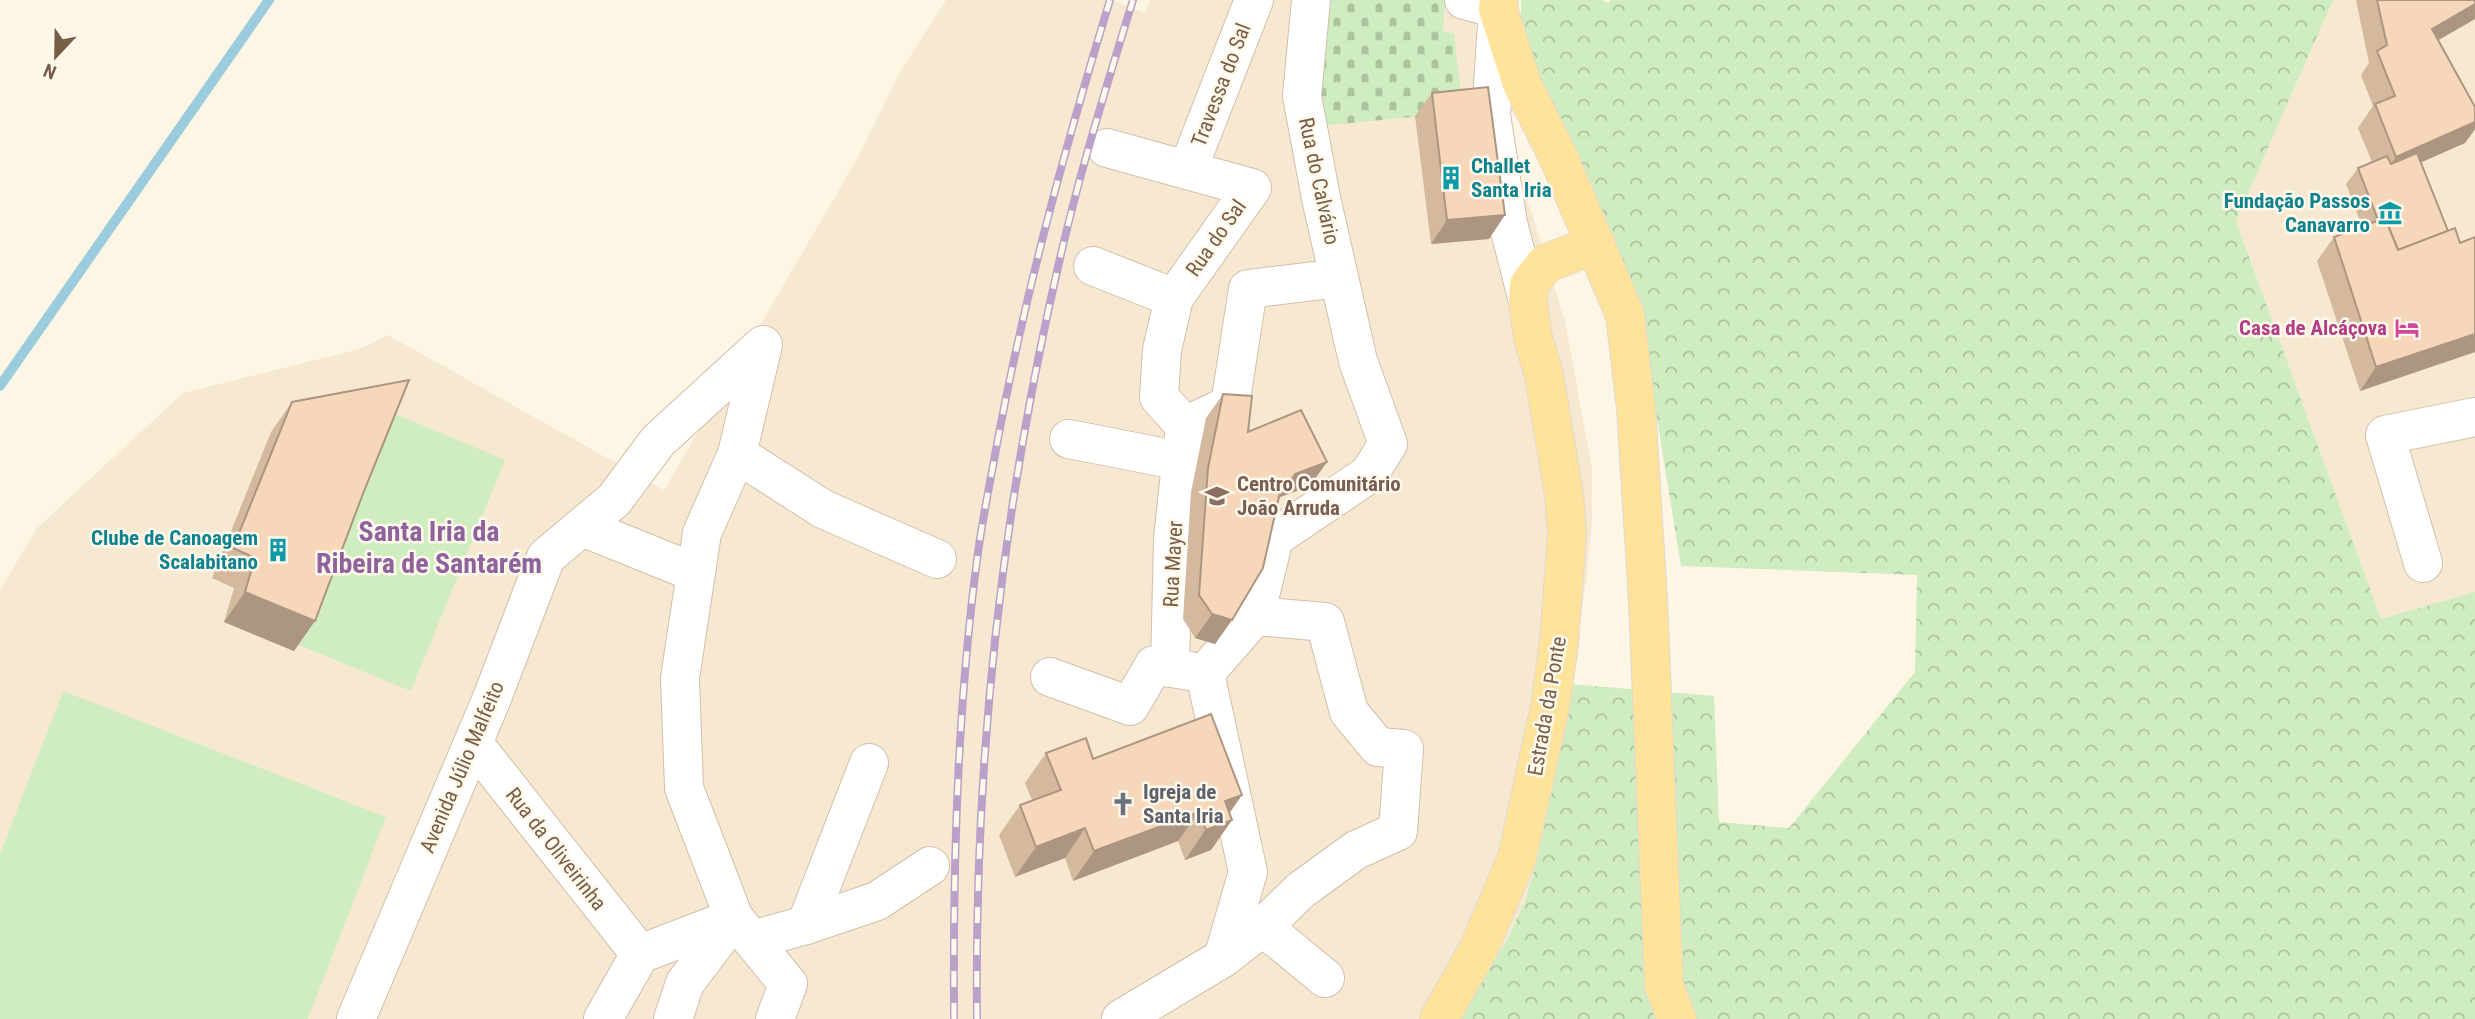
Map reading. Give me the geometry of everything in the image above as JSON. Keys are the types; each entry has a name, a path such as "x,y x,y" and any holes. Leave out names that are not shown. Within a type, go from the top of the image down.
{"main road":[{"path":"1487,3 1522,84 1557,153 1625,315 1636,408 1648,600 1664,986 1677,1019"},
{"path":"1528,301 1529,285 1545,264 1596,244"},
{"name":"Estrada da Ponte","path":"1439,1019 1479,948 1517,858 1550,707 1564,596 1567,534 1564,494 1544,375 1533,338 1528,301"}],"street":[{"name":"Travessa do Sal","path":"1188,169 1254,0"},
{"name":"Rua do Calvário","path":"1255,617 1274,538 1369,474 1388,444 1358,361 1301,96 1311,0"},
{"path":"1487,3 1491,115 1508,223 1528,301"},
{"name":"Rua do Sal","path":"1107,148 1252,188 1174,298 1162,350 1159,397 1183,443"},
{"path":"1093,266 1174,298"},
{"path":"1069,439 1183,443 1230,405 1248,289 1339,278"},
{"name":"Avenida Júlio Malfeito","path":"356,1019 473,743 546,557 614,500 658,442 763,345 737,454"},
{"path":"2423,563 2385,435 2475,417"},
{"name":"Rua Mayer","path":"1183,443 1173,539 1188,671 1248,872 1223,958"},
{"path":"775,1019 788,984 743,929 684,788 680,678 702,533 737,454 823,509 937,559"},
{"path":"582,527 696,573"},
{"path":"1050,677 1130,706 1154,665 1188,671 1255,617 1325,622 1349,712 1378,747 1404,749 1398,831 1356,850 1301,890 1263,927 1146,1013"},
{"name":"Rua da Oliveirinha","path":"473,743 640,954"},
{"path":"806,925 869,763"},
{"path":"603,1019 640,954 743,929 806,925 877,901 930,866"},
{"path":"1263,927 1325,978"},
{"path":"673,1019 685,982 743,929"}],"shaded area":[{"name":"Santa Iria da Ribeira de Santarém","path":"946,0 1111,0 1145,13 1150,0 1476,0 1476,34 1565,321 1592,469 1592,519 1576,648 1539,853 1525,901 1507,940 1458,1019 0,1019 0,590 37,528 183,393 360,349 388,335 664,490 857,159 900,72"},
{"path":"2333,0 2475,0 2475,592 2381,620 2236,221"}],"green space":[{"path":"1319,0 1445,0 1443,32 1454,33 1463,112 1320,126"},
{"path":"1521,0 1601,0 1609,3 1611,0 2333,0 2236,221 2381,619 2475,592 2475,1019 1458,1019 1507,940 1525,901 1539,853 1569,684 1714,696 1719,822 1789,828 1915,672 1917,575 1681,566 1656,413 1591,195 1521,45"},
{"path":"386,410 505,460 411,691 296,644"},
{"path":"63,691 386,817 308,1019 0,1019 0,854"}],"building":[{"path":"2377,0 2475,0 2475,4 2432,29 2475,107 2475,122 2396,157 2375,104 2395,96 2377,51 2387,45"},
{"path":"1488,87 1505,215 1447,220 1432,93"},
{"path":"2417,153 2448,231 2398,250 2385,218 2378,220 2358,168 2387,156 2391,164"},
{"name":"Casa de Alcáçova","path":"2385,218 2398,250 2455,228 2460,243 2475,237 2475,334 2376,367 2334,237"},
{"name":"Clube de Canoagem Scalabitano","path":"409,380 315,621 245,592 255,558 233,548 292,402"},
{"path":"1223,394 1252,396 1248,432 1301,410 1327,462 1295,474 1280,492 1263,568 1232,620 1212,614 1199,595 1208,468"},
{"name":"Igreja de Santa Iria","path":"1211,714 1242,795 1225,801 1232,820 1206,830 1199,812 1094,851 1085,828 1036,847 1020,805 1061,790 1046,753 1086,738 1093,759"}],"waterway":[{"path":"0,386 269,0"}],"railway":[{"path":"954,1019 954,904 961,732 970,617 980,537 1004,407 1030,290 1060,173 1110,0"},
{"path":"977,1019 977,923 987,730 1008,539 1040,348 1061,254 1086,158 1133,0"}],"place":[{"name":"Challet Santa Iria","path":"1451,178"},
{"name":"Fundação Passos Canavarro","path":"2390,213"},
{"name":"Casa de Alcáçova","path":"2407,328"},
{"name":"Centro Comunitário João Arruda","path":"1217,496"},
{"name":"Clube de Canoagem Scalabitano","path":"278,550"},
{"name":"Igreja de Santa Iria","path":"1123,804"}],"district":[{"name":"Santa Iria da Ribeira de Santarém","path":"429,547"}]}
